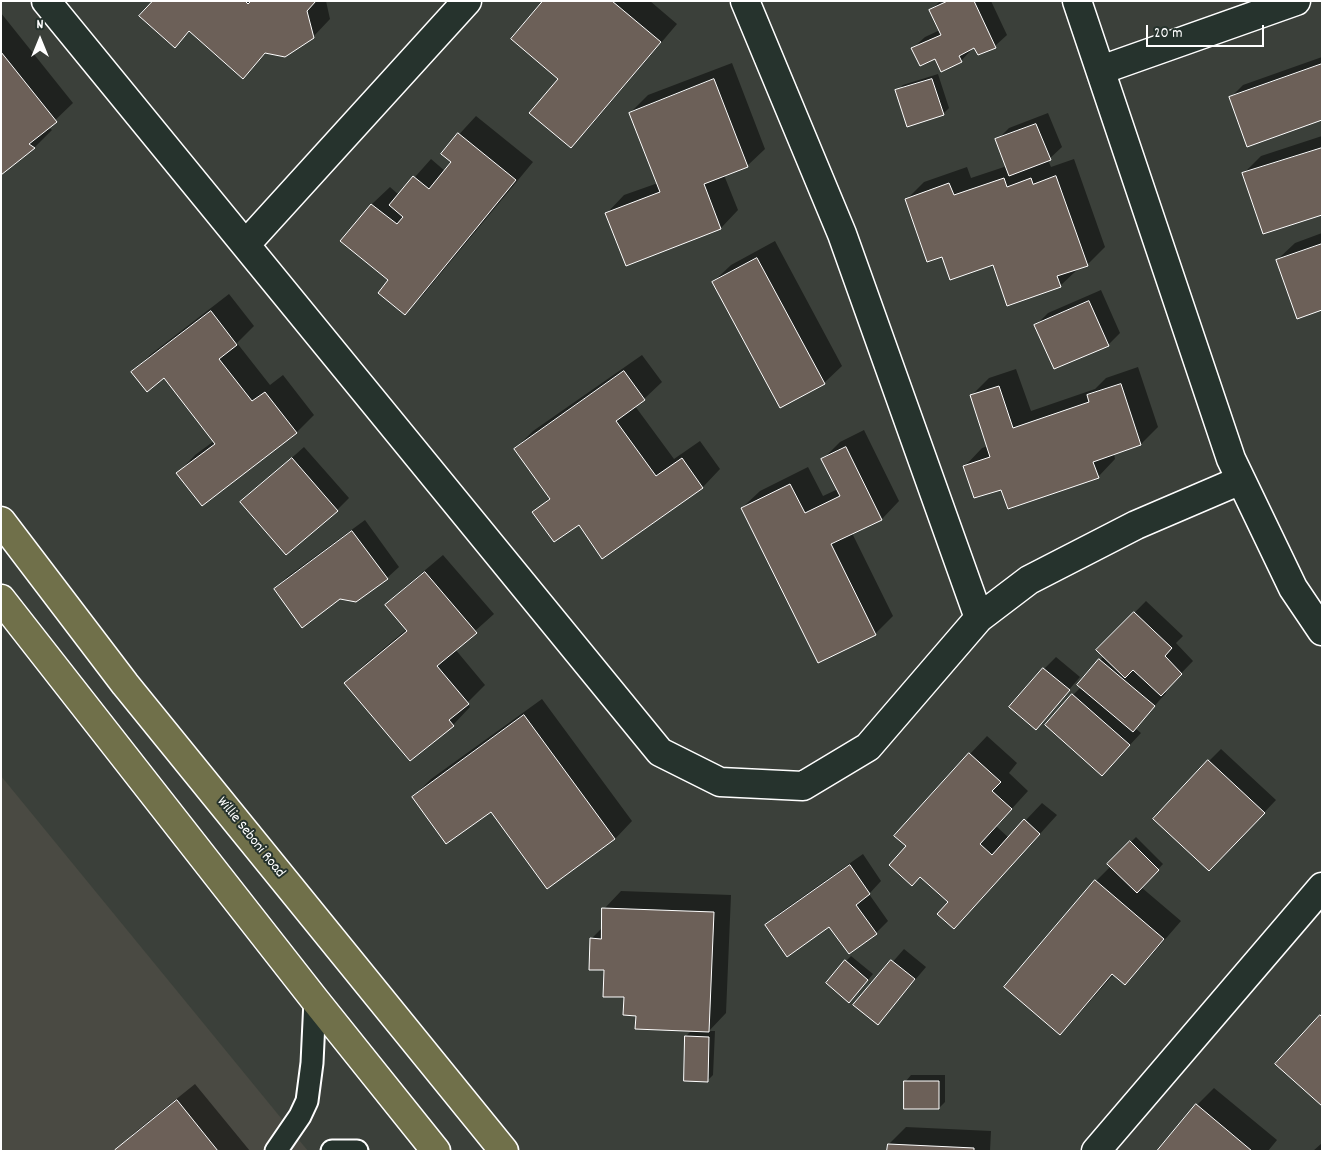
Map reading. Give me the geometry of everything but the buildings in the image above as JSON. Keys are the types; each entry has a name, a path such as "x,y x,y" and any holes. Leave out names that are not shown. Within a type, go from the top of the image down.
{"main road":[{"name":"Willie Seboni Road","path":"1,521 125,684 504,1151"},
{"path":"1,599 315,1000 436,1151"}],"street":[{"path":"46,1 660,752 720,782 803,786 868,746 979,618 1029,580 1136,525 1241,480"},
{"path":"246,244 467,1"},
{"path":"745,1 842,234 979,618"},
{"path":"1077,1 1227,450 1293,588 1322,631"},
{"path":"1101,70 1296,1"},
{"path":"1096,1151 1322,886"}],"lane":[{"path":"276,1151 300,1116 307,1101 312,1062 315,1000"},
{"path":"332,1151 357,1151"}],"shaded area":[{"path":"1,776 308,1151 1,1151"}]}
